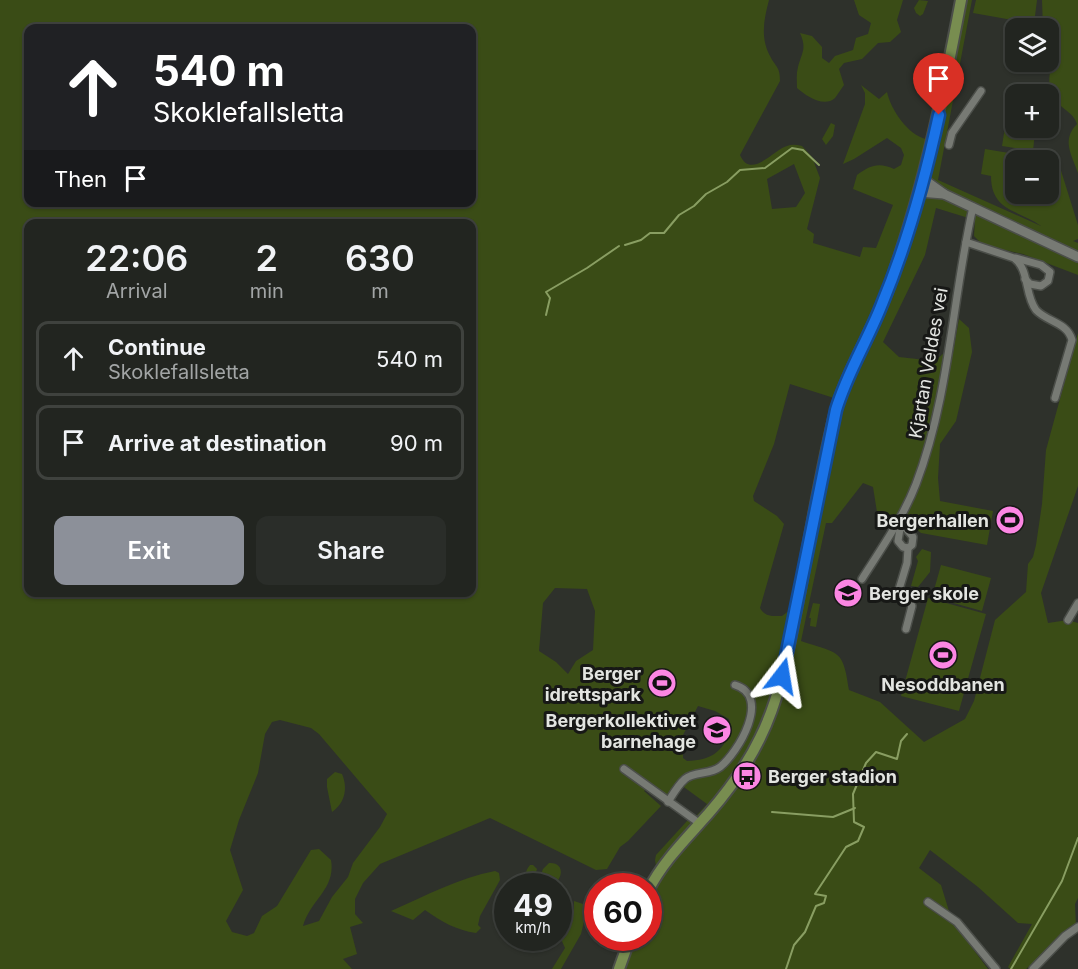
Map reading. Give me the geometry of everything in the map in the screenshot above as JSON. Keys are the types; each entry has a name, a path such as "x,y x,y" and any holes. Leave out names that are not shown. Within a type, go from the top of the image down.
{"main road":[{"path":"658,873 743,769 760,739 772,710 790,641 836,410 843,389 888,290 921,185 942,99 961,0"},
{"path":"921,185 1078,257"},
{"path":"921,185 944,194"},
{"path":"619,969 625,951"}],"street":[{"path":"949,145 952,133 981,91"},
{"name":"Kjartan Veldes vei","path":"862,579 900,521 915,486 933,431 952,339 959,276 973,207"},
{"path":"966,242 1041,265 1050,272 1048,281 1041,286 1030,284 1025,279"},
{"path":"1014,258 1023,268 1028,295 1036,309 1068,330 1071,337 1055,398"},
{"path":"900,521 913,537 912,545 908,548 907,563 897,596 908,600 912,606 906,629"},
{"path":"900,521 898,541 903,547 908,548"},
{"path":"1068,620 1078,603"},
{"path":"669,802 686,778 717,769 738,746 752,714 747,694 735,685"},
{"path":"624,769 699,824"},
{"path":"928,902 957,922 996,969"},
{"path":"1033,969 1065,936 1078,927"}],"green space":[{"path":"0,0 769,0 764,21 764,35 780,81 740,155 750,165 762,161 787,146 802,146 812,157 820,178 807,229 814,234 813,243 860,257 863,247 876,248 893,205 853,189 857,175 875,166 894,169 901,165 904,155 901,148 887,138 843,164 865,104 865,93 861,85 879,99 887,92 901,121 919,137 926,139 955,0 972,0 938,180 1041,226 1008,208 996,197 992,188 991,176 981,174 985,149 1005,152 1005,204 1059,204 1059,164 1078,225 1078,239 1073,241 1078,243 1078,275 1023,254 983,245 974,236 975,220 936,208 925,255 883,342 899,357 935,361 945,352 953,353 959,319 969,328 972,352 956,421 940,444 938,478 940,501 993,511 987,545 921,533 905,519 895,519 877,512 873,487 863,483 832,523 826,523 801,641 824,648 837,655 844,666 849,690 880,702 924,742 965,719 974,701 995,620 1026,592 1028,564 1033,557 1036,545 1042,504 1046,450 1078,333 1078,486 1041,593 1048,623 1068,620 1078,623 1078,898 1075,904 1076,926 1026,969 1010,969 1008,967 1032,924 1018,923 978,887 930,850 919,868 941,885 952,921 988,969 614,969 621,951 662,951 662,873 653,873 656,855 687,821 697,815 707,804 677,782 665,797 650,785 644,791 661,806 620,847 607,869 596,870 490,818 380,864 363,883 355,899 355,914 363,923 350,927 357,954 343,959 352,969 0,969","holes":["794,164 805,193 796,207 772,209 767,179","790,384 834,398 820,449 798,580 790,610 782,616 772,616 760,608 784,524 777,516 754,501 753,496 774,444","555,588 587,589 595,611 593,650 576,661 568,674 556,662 539,651 543,603","698,706 715,711 729,719 732,731 714,754 703,759 687,761 683,758 683,735","280,720 311,728 319,734 387,814 353,863 348,877 332,897 319,921 303,926 306,917 326,887 332,870 331,860 319,849 311,850 277,906 262,916 254,933 247,936 232,932 226,921 243,890 230,850 258,773 265,734 272,722"]},
{"path":"854,0 903,0 897,20 901,32 890,42 878,43 862,59 844,63 839,69 844,85 835,98 826,102 815,100 797,88 797,70 803,47 800,33 812,36 822,47 822,58 829,63 835,56 853,50 856,38 868,34 871,23 859,15"},
{"path":"919,0 928,1 920,16 914,8"},
{"path":"976,0 1037,0 1035,18 1005,19 973,13"},
{"path":"1042,0 1078,0 1078,173 1069,148 1072,130 1077,124 1073,116 1059,104 1059,84 1050,84 1049,79 1050,72 1059,72 1059,18 1043,18"},
{"path":"831,123 835,125 833,136 826,145 822,139"},
{"path":"1005,127 1005,138 1034,138 1033,150 1002,146"},
{"path":"922,549 931,552 930,572 918,587 911,586 918,561 916,557"},
{"path":"941,565 991,578 982,611 932,597"},
{"name":"Nesoddbanen","path":"928,598 986,614 959,711 901,696"},
{"path":"813,603 820,604 816,627 810,626 811,618 809,618"},
{"path":"335,772 342,774 345,790 340,804 332,812 327,779"},
{"path":"549,863 554,863 558,865 561,872 541,873"},
{"path":"533,865 537,869 536,873 526,873 527,869"},
{"path":"495,871 499,873 494,873 494,891 480,916 478,925 481,928 476,933 449,925 425,910 413,920 391,911 455,883"},
{"path":"574,901 584,905 581,934 572,950 572,914"},
{"path":"563,951 571,951 561,969 552,969"}],"waterway":[{"path":"625,245 641,240 650,233 664,233 679,215 694,206 706,194 727,182 740,170 765,168 792,148 803,150 819,165"},
{"path":"546,315 550,298 546,292 619,246"},
{"path":"786,969 794,945 805,932 816,906 824,903 826,896 815,894 846,847 858,841 864,827 854,822 853,794 866,763 876,752 897,759 901,741 907,734"},
{"path":"772,812 833,817 855,808"},
{"path":"1011,969 1062,881 1078,838"}],"place":[{"name":"Bergerhallen","path":"1010,520"},
{"name":"Berger skole","path":"848,593"},
{"name":"Nesoddbanen","path":"943,655"},
{"name":"Berger idrettspark","path":"662,683"},
{"name":"Bergerkollektivet barnehage","path":"717,730"},
{"name":"Berger stadion","path":"747,776"}],"route":[{"path":"782,676 836,410 850,372 890,284 923,179 939,115"}]}
